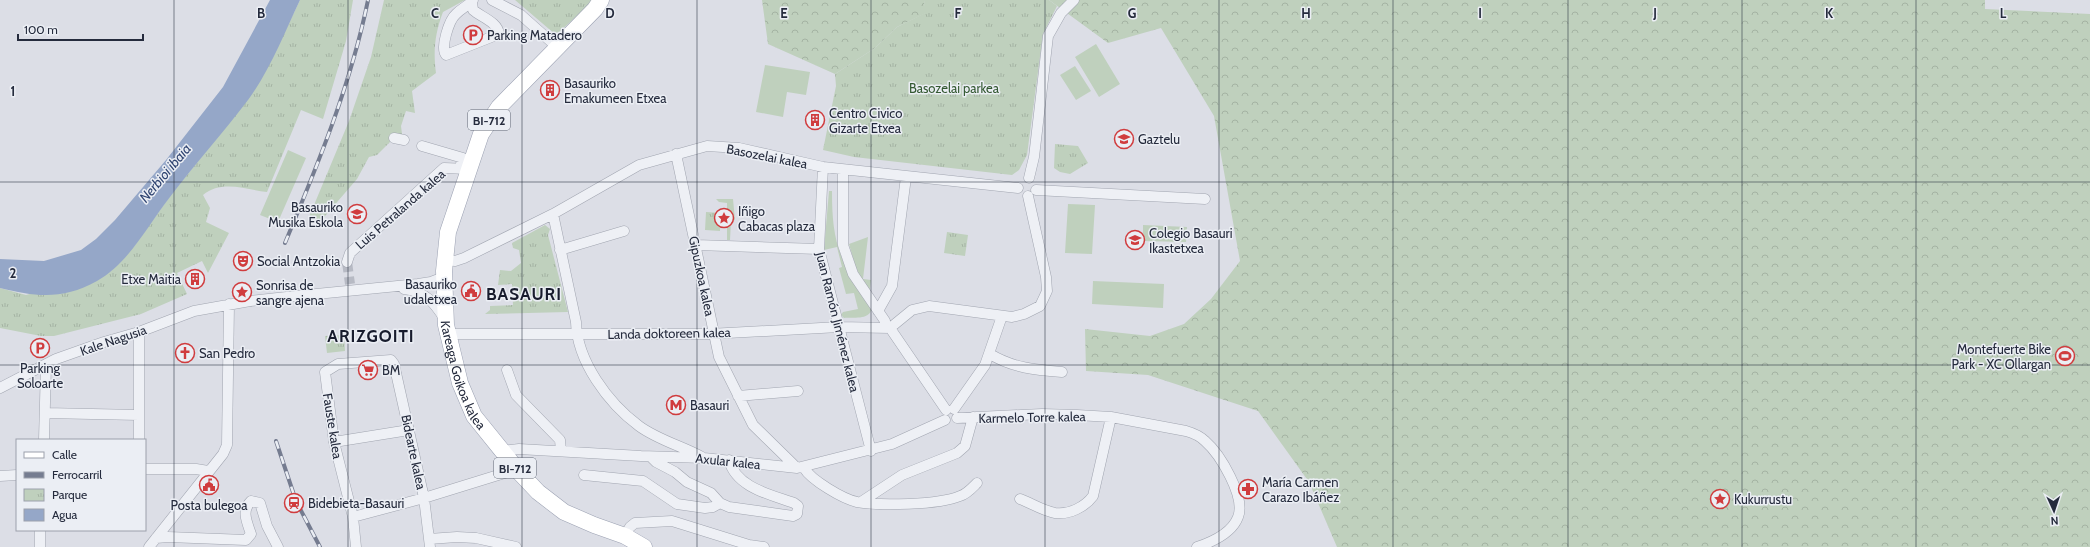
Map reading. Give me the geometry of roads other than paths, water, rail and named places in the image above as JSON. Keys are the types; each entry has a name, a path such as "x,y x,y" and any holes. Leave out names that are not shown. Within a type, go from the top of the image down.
{"main road":[{"name":"Kareaga Goikoa kalea","path":"601,0 492,116 481,134 464,168 448,232 444,260 444,277 438,298 460,383 469,406 481,427 515,468 538,492 564,512 588,523 625,536 644,547"}],"street":[{"path":"492,0 521,15 557,47"},
{"path":"1029,178 1034,157 1048,36 1061,13 1074,0"},
{"path":"473,1 473,10 490,21 499,30 499,34 446,55 444,51 445,38 452,18 473,1"},
{"path":"422,146 463,158 464,168"},
{"name":"Basozelai kalea","path":"444,260 455,261 464,258 553,214 639,165 707,146 739,148 823,167 843,170 1018,188"},
{"name":"Gipuzkoa kalea","path":"676,154 720,357 753,425 810,477 842,496 861,502 875,504 936,501 960,497 977,483"},
{"name":"Juan Ramón Jiménez kalea","path":"823,167 819,249 871,451"},
{"name":"Luis Petralanda kalea","path":"347,262 350,253 444,168 464,168"},
{"path":"843,170 843,246 853,274 885,321 888,328 950,414 985,364 990,354 1002,316"},
{"path":"878,311 892,286 906,177"},
{"path":"1029,178 1021,180 1018,188 1020,193 1205,199"},
{"path":"888,328 912,310 924,307 1012,317 1024,314 1040,306 1047,292 1046,277 1032,193 1036,184 1029,178"},
{"path":"553,214 576,322 576,335 586,359 603,389 627,416 639,426 704,458"},
{"path":"560,250 624,231"},
{"path":"696,245 819,249"},
{"path":"386,287 431,282 444,277"},
{"name":"Kale Nagusia","path":"0,388 46,365 104,342 139,332 194,311 230,304 296,296 350,287 386,287"},
{"path":"386,287 419,292 438,298"},
{"path":"149,547 223,454 228,441 230,304"},
{"name":"Landa doktoreen kalea","path":"447,329 576,335 714,334 839,327 888,328"},
{"path":"139,332 139,439"},
{"path":"990,354 1004,363 1028,369 1062,372"},
{"name":"Bidearte kalea","path":"391,360 394,364 424,498 430,543"},
{"name":"Fauste kalea","path":"356,547 353,517 334,442 325,372 338,364 391,360"},
{"path":"44,439 46,365"},
{"path":"507,370 516,395 560,440 561,451"},
{"path":"738,396 798,391"},
{"path":"45,413 139,415"},
{"name":"Axular kalea","path":"502,451 518,449 651,457 704,458 800,468 871,451 892,444 950,414"},
{"name":"Karmelo Torre kalea","path":"950,414 974,417 1042,414 1111,417 1186,431 1205,441 1220,459 1233,481 1238,502 1238,517 1220,539 1197,547"},
{"path":"861,502 902,475 957,453 965,446 974,417"},
{"path":"1020,498 1055,513 1086,505 1092,496 1111,417"},
{"path":"334,442 409,430"},
{"path":"651,457 656,462 675,472 687,482 711,493 720,503 729,507 793,516 797,514 798,506 794,503 758,490 733,470 729,460"},
{"path":"353,517 424,498 508,472 515,468"},
{"path":"146,469 196,469 208,471"},
{"path":"0,476 16,475"},
{"path":"584,475 643,481 677,504 705,508 720,503"},
{"path":"156,538 168,537 246,540 251,534 245,512 246,506 251,501 256,501 260,503 267,526 278,547"},
{"path":"625,536 630,527 635,523 672,521 697,527 749,545 764,547"},
{"path":"40,531 40,547"},
{"path":"430,543 476,538 516,547"}],"water":[{"name":"Nerbioi ibaia","path":"270,0 300,0 263,76 248,100 119,264 97,281 85,287 61,294 38,295 0,288 0,259 44,261 81,250 96,239 115,220 166,160 223,87"}],"tunnel":[{"path":"347,262 350,284"}],"railway":[{"path":"285,243 310,184 343,93 361,31 368,0"},
{"path":"276,441 296,501 320,547"}],"place":[{"name":"Parking Matadero","path":"473,35"},
{"name":"Basauriko Emakumeen Etxea","path":"550,90"},
{"name":"Centro Civico Gizarte Etxea","path":"815,120"},
{"name":"Gaztelu","path":"1124,139"},
{"name":"Basauriko Musika Eskola","path":"357,214"},
{"name":"Iñigo Cabacas plaza","path":"724,218"},
{"name":"Colegio Basauri Ikastetxea","path":"1135,240"},
{"name":"Social Antzokia","path":"243,261"},
{"name":"Etxe Maitia","path":"195,279"},
{"name":"Basauriko udaletxea","path":"471,291"},
{"name":"Sonrisa de sangre ajena","path":"242,292"},
{"name":"Parking Soloarte","path":"40,348"},
{"name":"San Pedro","path":"185,353"},
{"name":"Montefuerte Bike Park - XC Ollargan","path":"2065,356"},
{"name":"BM","path":"368,370"},
{"name":"Basauri","path":"676,405"},
{"name":"Posta bulegoa","path":"209,485"},
{"name":"María Carmen Carazo Ibáñez","path":"1248,489"},
{"name":"Kukurrustu","path":"1720,499"},
{"name":"Bidebieta-Basauri","path":"294,503"}],"district":[{"name":"BASAURI","path":"524,294"},
{"name":"ARIZGOITI","path":"371,336"}],"park label":[{"name":"Basozelai parkea","path":"954,88"}]}
